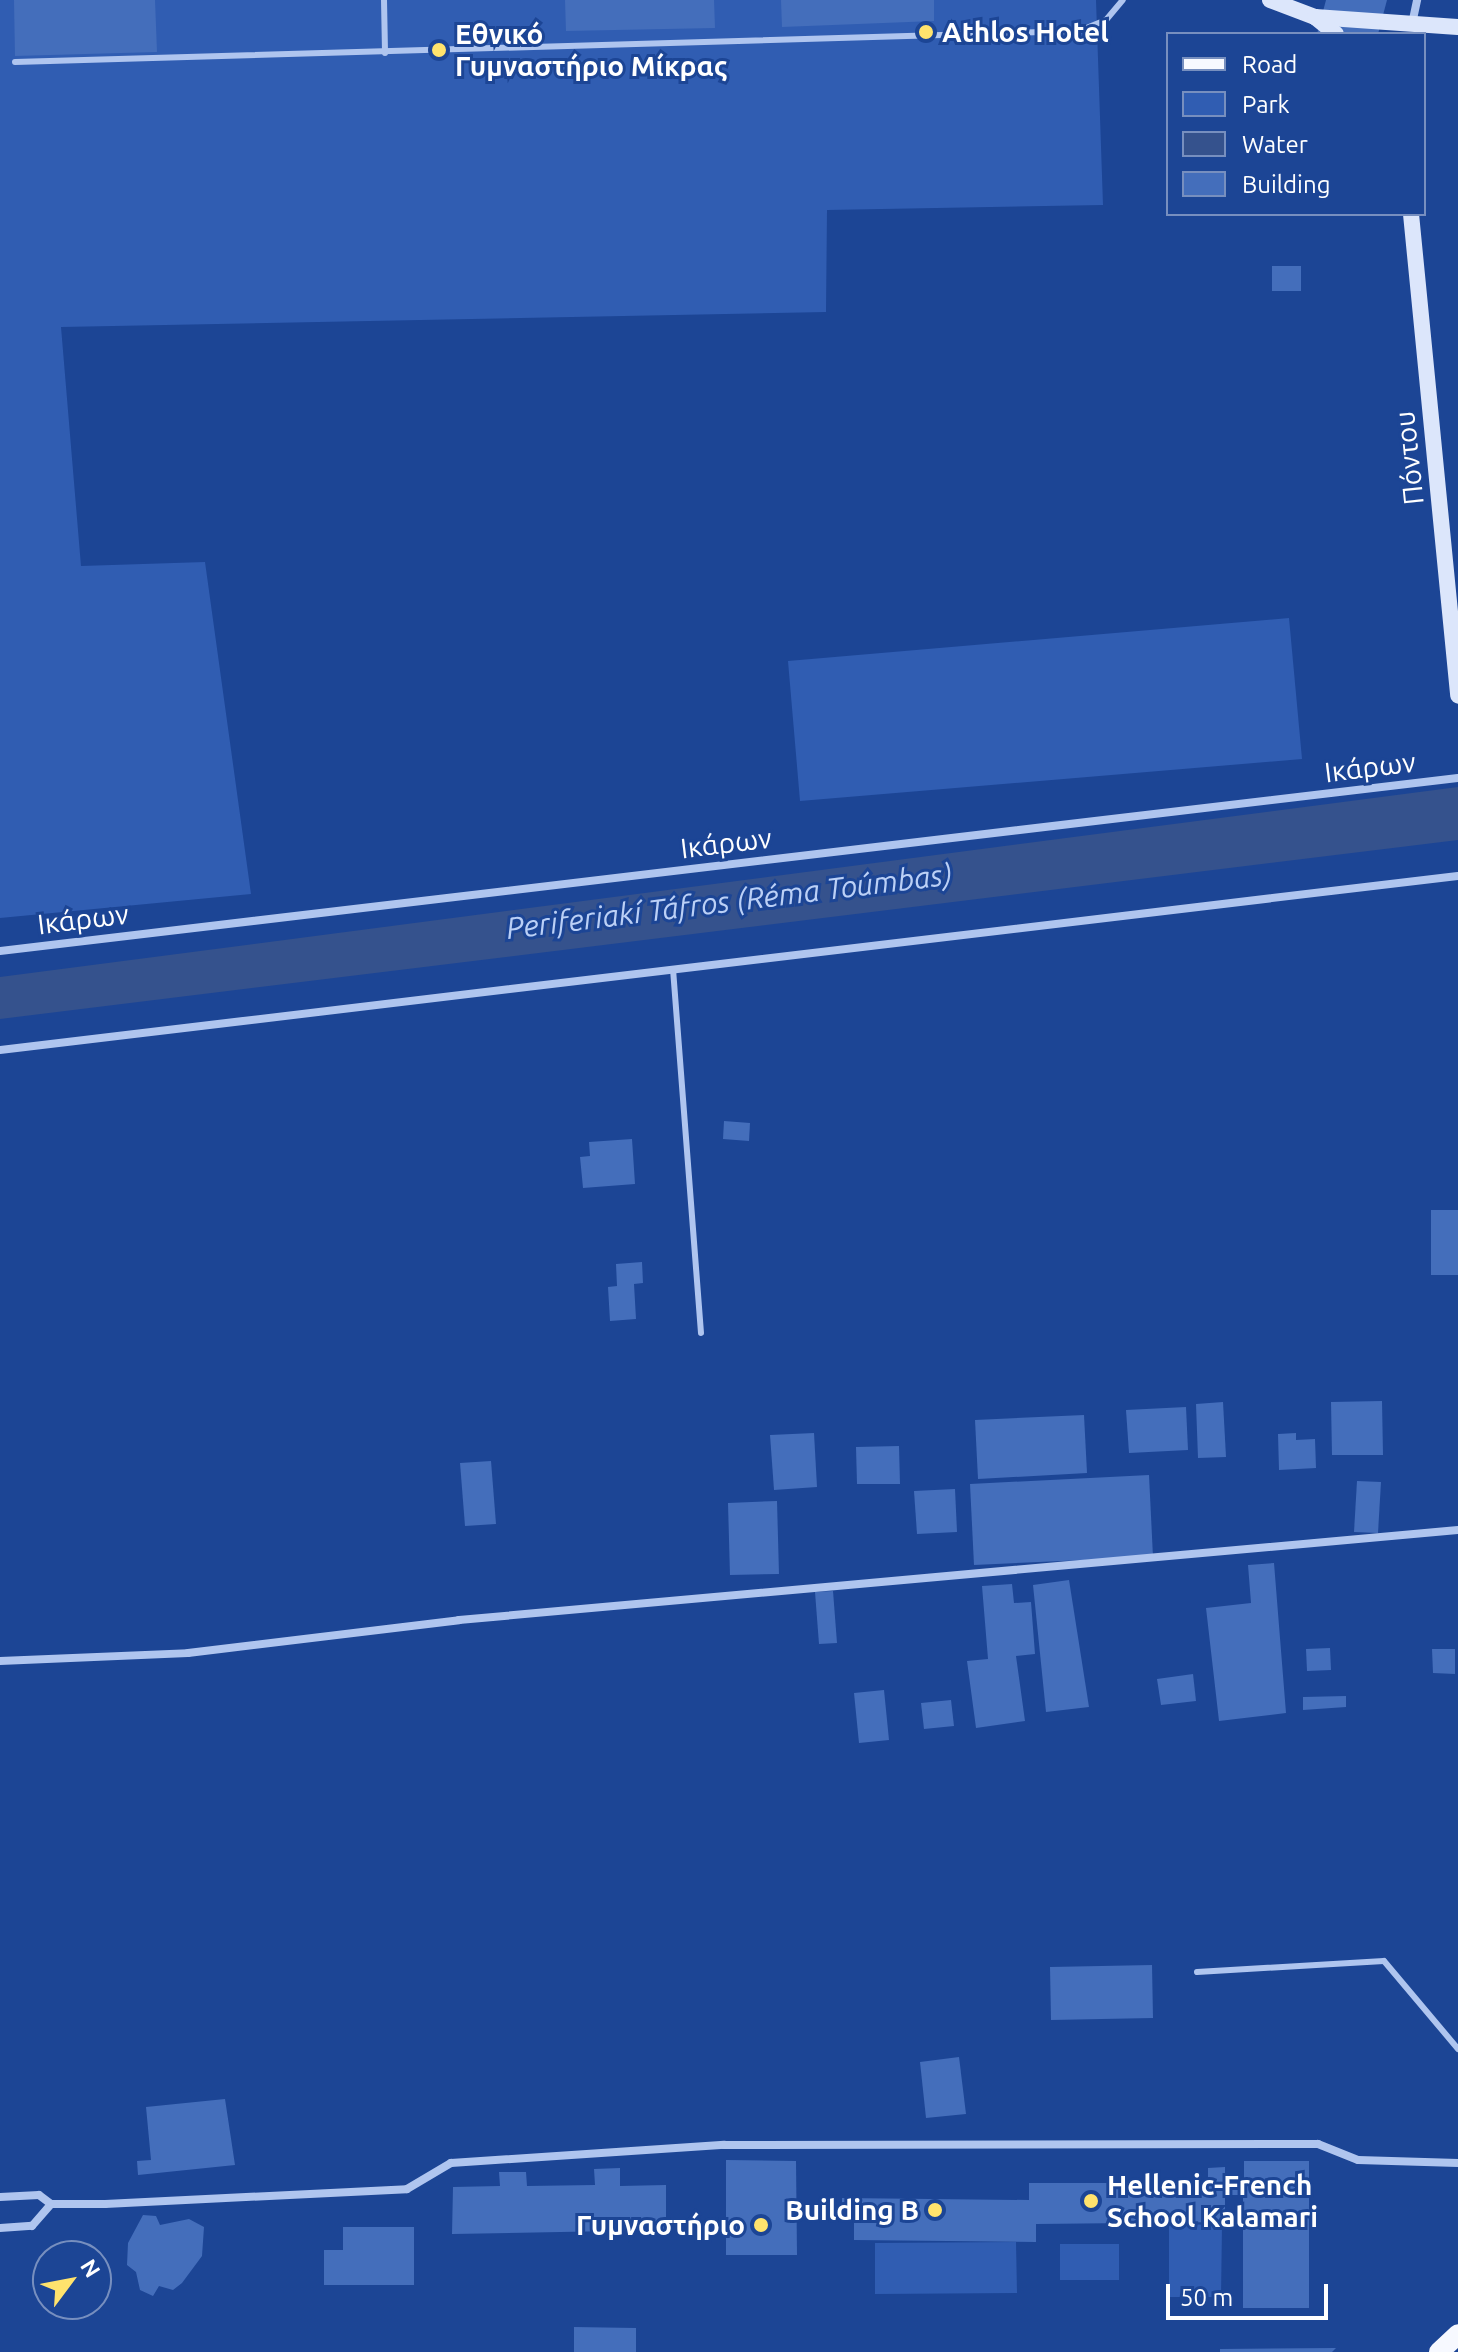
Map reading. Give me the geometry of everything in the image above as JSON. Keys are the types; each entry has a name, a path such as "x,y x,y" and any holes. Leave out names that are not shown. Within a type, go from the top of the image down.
{"main road":[{"path":"1270,0 1315,17 1411,29 1458,27"},
{"path":"1315,17 1334,32"},
{"name":"Πόντου","path":"1411,216 1458,696"},
{"path":"1439,2352 1458,2334"}],"street":[{"path":"1411,29 1417,0"},
{"name":"Ικάρων","path":"0,951 1458,778"},
{"path":"0,1050 1458,876"},
{"path":"0,1661 188,1653 459,1620 1458,1530"},
{"path":"0,2197 39,2195 51,2204 407,2189 451,2163 724,2145 1318,2144 1358,2160 1458,2163"},
{"path":"0,2228 32,2226 51,2204"}],"lane":[{"path":"384,0 385,53"},
{"path":"15,62 1079,31 1106,20 1123,0"},
{"path":"673,969 701,1333"},
{"path":"1197,1972 1384,1961 1458,2049"}],"green space":[{"path":"0,0 1096,0 1103,205 827,210 826,312 61,327 81,566 205,562 251,894 0,918"},
{"path":"1289,618 1302,759 800,801 788,661"},
{"path":"1169,2224 1222,2225 1221,2297 1169,2297"},
{"path":"1016,2242 1017,2293 875,2294 875,2243"},
{"path":"1060,2244 1119,2244 1119,2280 1060,2280"}],"water":[{"name":"Periferiakí Táfros (Réma Toúmbas)","path":"1458,787 1458,840 0,1019 0,977"}],"building":[{"path":"14,0 155,0 157,52 15,56"},
{"path":"565,0 714,0 715,28 566,31"},
{"path":"781,0 934,0 934,21 782,27"},
{"path":"1326,0 1387,0 1379,32 1318,32"},
{"path":"1272,266 1301,266 1301,291 1272,291"},
{"path":"724,1121 750,1123 749,1141 723,1139"},
{"path":"632,1139 635,1184 583,1188 580,1157 590,1156 589,1142"},
{"path":"1431,1210 1458,1210 1458,1275 1431,1275"},
{"path":"642,1262 643,1283 634,1284 636,1319 610,1321 608,1287 617,1286 616,1264"},
{"path":"1382,1401 1383,1455 1332,1455 1331,1402"},
{"path":"1223,1402 1226,1457 1198,1458 1196,1404"},
{"path":"1186,1407 1188,1450 1129,1453 1126,1410"},
{"path":"1084,1415 1087,1473 978,1479 975,1420"},
{"path":"814,1433 817,1487 774,1490 770,1435"},
{"path":"1296,1433 1296,1440 1315,1439 1316,1468 1279,1470 1278,1434"},
{"path":"899,1446 900,1484 857,1484 856,1447"},
{"path":"491,1461 496,1524 465,1526 460,1463"},
{"path":"1149,1475 1153,1557 974,1565 970,1484"},
{"path":"1357,1481 1381,1482 1378,1533 1354,1532"},
{"path":"955,1489 957,1532 917,1534 914,1491"},
{"path":"777,1501 779,1574 730,1575 728,1503"},
{"path":"1274,1563 1286,1713 1219,1721 1206,1608 1251,1603 1248,1565"},
{"path":"1069,1580 1089,1707 1046,1712 1033,1585"},
{"path":"1012,1584 1014,1603 1031,1602 1035,1654 1016,1656 1025,1721 976,1728 967,1661 988,1659 982,1586"},
{"path":"833,1591 837,1643 819,1644 815,1592"},
{"path":"1330,1648 1331,1670 1307,1671 1306,1649"},
{"path":"1432,1649 1455,1649 1455,1674 1433,1673"},
{"path":"1193,1674 1196,1701 1161,1705 1157,1679"},
{"path":"884,1690 889,1740 859,1743 854,1693"},
{"path":"1346,1696 1346,1707 1303,1710 1303,1697"},
{"path":"951,1700 954,1726 924,1729 921,1703"},
{"path":"1152,1965 1153,2018 1051,2020 1050,1967"},
{"path":"959,2057 966,2114 926,2118 920,2062"},
{"path":"225,2099 235,2165 138,2175 137,2161 151,2160 146,2107"},
{"name":"Γυμναστήριο","path":"726,2160 796,2161 797,2255 726,2255"},
{"path":"1244,2161 1309,2161 1309,2308 1243,2308 1243,2195 1227,2195 1227,2180 1244,2180"},
{"path":"1225,2167 1225,2222 1036,2224 1036,2242 854,2240 854,2220 842,2220 842,2198 1029,2200 1029,2183 1208,2183 1208,2168"},
{"path":"620,2168 620,2186 666,2185 666,2230 452,2234 453,2187 500,2186 499,2172 526,2172 527,2186 595,2185 594,2169"},
{"path":"143,2215 156,2216 160,2225 189,2219 204,2227 202,2256 182,2283 173,2290 159,2286 153,2296 140,2290 136,2272 127,2265 128,2243"},
{"path":"343,2227 414,2227 414,2285 324,2285 324,2250 343,2250"},
{"path":"574,2327 636,2328 636,2352 574,2352"},
{"path":"1336,2348 1332,2352 1220,2352 1220,2349"}],"place":[{"name":"Athlos Hotel","path":"926,32"},
{"name":"Εθνικό Γυμναστήριο Μίκρας","path":"439,50"},
{"name":"Hellenic-French School Kalamari","path":"1091,2201"},
{"name":"Building B","path":"935,2210"},
{"name":"Γυμναστήριο","path":"761,2225"}]}
